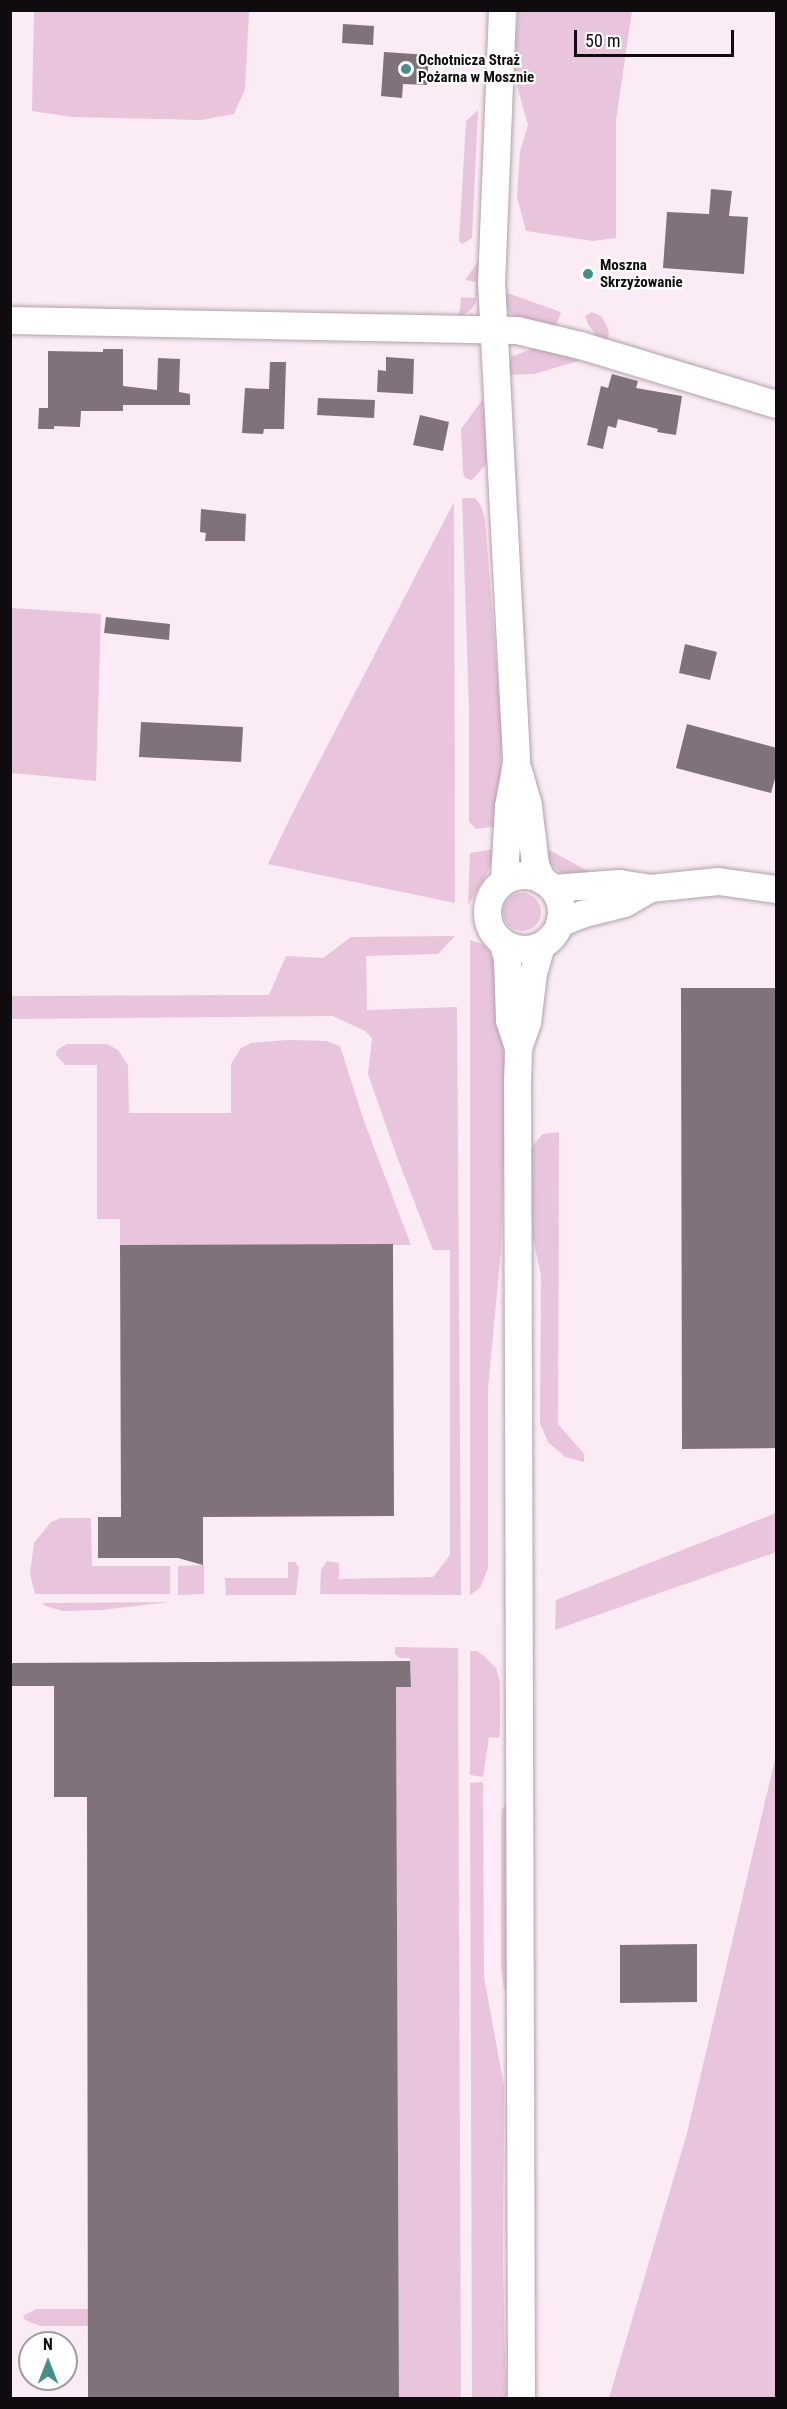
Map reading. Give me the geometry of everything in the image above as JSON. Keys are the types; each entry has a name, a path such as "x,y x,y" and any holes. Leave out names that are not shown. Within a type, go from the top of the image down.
{"street":[{"path":"502,10 491,245 492,328 516,763 528,806 535,865 560,901 560,923 555,932 542,945 533,973 527,1022 518,1048"},
{"path":"10,320 492,328 538,333 777,404"},
{"path":"504,880 508,806 516,763"},
{"path":"542,945 522,950 502,943 492,933 486,912 489,897 504,880 523,875 547,884 619,883 651,888 718,881 777,889"},
{"path":"560,923 581,914 624,903 651,888"},
{"path":"502,943 507,959 509,1020 518,1048 521,2398"}],"shaded area":[{"path":"34,11 249,11 245,89 234,114 201,120 72,117 32,111"},
{"path":"518,11 632,11 616,120 616,238 593,241 526,231 517,197 520,151 528,125 514,75"},
{"path":"478,110 472,238 462,244 459,241 466,121"},
{"path":"479,260 476,302 472,309 459,317 461,297 475,298 476,282 465,280"},
{"path":"507,293 561,313 555,327 512,315 506,307 504,298"},
{"path":"592,312 601,316 607,326 609,333 607,342 597,337 588,324 585,316"},
{"path":"536,347 585,359 534,374 506,375 511,357"},
{"path":"483,399 487,463 472,480 465,478 463,472 461,429"},
{"path":"475,498 481,506 485,519 502,736 499,826 476,829 469,822 469,710 462,499"},
{"path":"454,502 455,903 268,864 294,810"},
{"path":"11,608 101,614 96,781 11,773"},
{"path":"540,845 599,876 565,876 547,861"},
{"path":"496,849 487,874 468,905 470,853"},
{"path":"522,893 536,898 541,912 536,926 522,931 508,926 503,912 508,898"},
{"path":"455,936 438,954 366,956 367,1010 457,1007 461,1595 320,1594 321,1570 327,1561 339,1563 339,1579 433,1577 450,1555 450,1250 433,1250 397,1157 368,1074 372,1038 365,1031 333,1016 11,1019 11,996 269,995 286,956 323,958 351,937"},
{"path":"470,940 485,945 495,961 501,998 506,1093 501,1250 488,1389 488,1568 480,1588 470,1595"},
{"path":"287,1040 326,1041 340,1046 364,1121 411,1245 120,1245 120,1219 97,1219 97,1065 65,1065 56,1055 57,1050 67,1044 107,1044 118,1050 128,1065 129,1113 231,1113 231,1064 241,1048 251,1043"},
{"path":"559,1132 558,1424 584,1454 584,1462 565,1457 548,1442 540,1423 541,1275 532,1234 529,1150 543,1134"},
{"path":"776,1513 776,1552 555,1630 556,1600"},
{"path":"61,1518 91,1518 92,1566 170,1566 170,1594 35,1594 30,1574 34,1543 51,1522"},
{"path":"288,1562 295,1562 299,1568 296,1595 226,1595 225,1578 288,1578"},
{"path":"204,1565 204,1594 178,1595 178,1566"},
{"path":"170,1602 101,1610 63,1611 45,1606 43,1603"},
{"path":"395,1647 458,1648 461,2398 399,2398 396,1687 411,1686 410,1658 400,1658 395,1654"},
{"path":"470,1651 477,1651 496,1668 500,1681 499,1738 489,1737 483,1777 470,1775"},
{"path":"776,1755 776,2398 609,2398 687,2133"},
{"path":"483,1782 484,1977 504,2086 503,2261 506,2398 472,2398 470,1783"},
{"path":"506,1804 507,1987 504,1990 501,1966 501,1820 502,1809"},
{"path":"36,2309 88,2309 88,2326 40,2326 25,2320 23,2316"}],"building":[{"path":"343,24 374,26 373,45 342,43"},
{"name":"Ochotnicza Straż Pożarna w Mosznie","path":"384,52 429,55 427,85 403,84 402,98 381,96"},
{"path":"711,189 732,191 729,216 748,217 744,274 663,268 667,212 709,214"},
{"path":"103,349 123,349 123,386 157,390 158,358 180,359 179,392 190,394 190,405 123,405 123,411 81,411 80,427 54,426 54,429 38,429 39,408 48,408 48,351 103,352"},
{"path":"386,357 414,359 413,394 377,392 378,370 386,371"},
{"path":"270,362 286,362 284,429 264,429 263,434 242,433 245,388 269,389"},
{"path":"612,374 638,381 636,388 682,396 676,435 657,432 658,429 618,419 616,428 608,426 603,449 587,445 601,386 608,388"},
{"path":"318,398 375,400 374,418 317,415"},
{"path":"420,415 449,422 443,451 413,445"},
{"path":"201,509 246,514 245,541 205,541 206,533 200,532"},
{"path":"106,617 170,624 169,640 104,633"},
{"path":"685,644 717,652 710,680 679,673"},
{"path":"141,722 243,727 241,762 139,757"},
{"path":"687,724 777,748 777,771 771,793 676,768"},
{"path":"681,988 777,988 777,1448 682,1449"},
{"path":"393,1244 394,1516 203,1517 203,1565 178,1558 98,1558 98,1517 121,1517 120,1245"},
{"path":"410,1661 411,1687 396,1687 399,2398 88,2398 87,1797 54,1797 54,1686 10,1686 10,1663"},
{"path":"697,1944 697,2002 620,2003 620,1945"}],"place":[{"name":"Ochotnicza Straż Pożarna w Mosznie","path":"406,69"},
{"name":"Moszna Skrzyżowanie","path":"588,274"}]}
